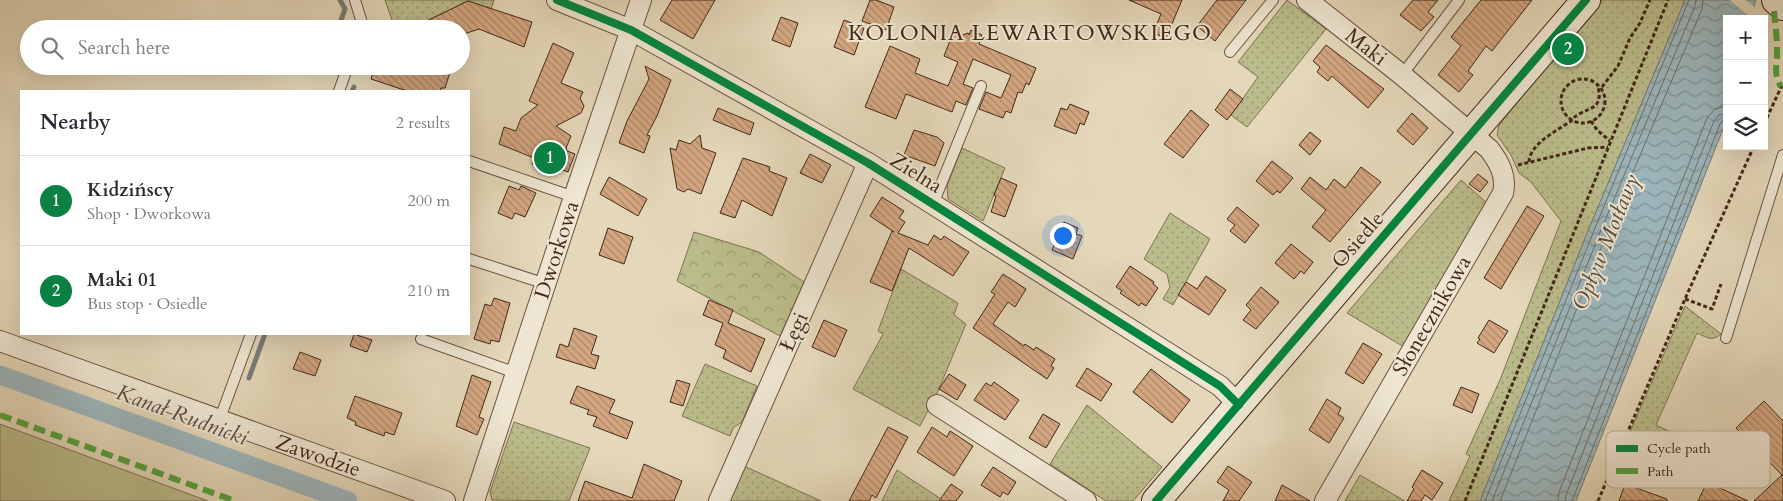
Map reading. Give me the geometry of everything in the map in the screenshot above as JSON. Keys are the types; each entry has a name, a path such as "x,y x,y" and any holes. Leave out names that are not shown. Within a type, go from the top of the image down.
{"street":[{"name":"Zielna","path":"557,0 631,30 868,163 1220,386 1239,405"},
{"name":"Dworkowa","path":"474,501 641,0"},
{"name":"Maki","path":"1307,0 1402,75 1471,135"},
{"name":"Osiedle","path":"1156,501 1586,0"},
{"path":"1776,0 1783,6"},
{"name":"Słonecznikowa","path":"1325,501 1503,193 1505,186 1498,161 1489,149 1471,135"},
{"name":"Łęgi","path":"719,501 868,163"},
{"name":"Zawodzie","path":"0,341 445,501"},
{"path":"937,405 1086,501"}],"lane":[{"path":"355,0 361,20"},
{"path":"1230,52 1273,0"},
{"name":"Maki","path":"1402,75 1459,0"},
{"path":"339,90 345,75"},
{"path":"933,204 981,86"},
{"path":"1726,338 1783,156"},
{"path":"470,161 574,197"},
{"path":"470,259 546,284"},
{"path":"219,421 251,335"},
{"path":"421,338 516,373"}],"path":[{"path":"1602,87 1618,66 1650,0"},
{"path":"1464,501 1668,0"},
{"path":"1582,78 1593,80 1602,87 1606,96 1605,107 1599,116 1591,121 1581,123 1571,121 1563,112 1560,101 1563,90 1571,82 1582,78"},
{"path":"1768,115 1783,83"},
{"path":"1529,162 1530,154 1540,142 1571,121 1575,116 1589,111 1595,106 1599,99 1600,91 1597,84"},
{"path":"1591,121 1597,130 1610,142"},
{"path":"1512,166 1588,148 1608,147"},
{"path":"1628,431 1752,150"},
{"path":"1685,299 1712,309 1721,284"},
{"path":"1598,501 1606,482"}],"green space":[{"path":"385,0 494,0 491,9 468,1 429,20 392,20"},
{"path":"1287,0 1326,29 1247,127 1231,115 1258,77 1238,62"},
{"path":"1602,0 1685,0 1588,231 1480,501 1449,501 1470,456 1466,454 1500,380 1561,221 1531,182 1519,173 1511,155 1497,135 1499,125"},
{"path":"962,148 1005,168 983,221 948,199 947,186"},
{"path":"1461,180 1488,204 1404,347 1347,313"},
{"path":"1170,213 1210,239 1173,305 1163,299 1170,287 1167,274 1144,259"},
{"path":"694,232 759,252 804,282 780,336 677,281"},
{"path":"901,269 958,303 954,315 966,324 938,391 920,426 853,389 883,334 878,331"},
{"path":"1685,306 1721,334 1712,338 1697,333 1656,425 1669,431 1630,431"},
{"path":"705,364 757,386 742,422 733,428 730,436 682,416"},
{"path":"1087,405 1162,467 1133,501 1106,501 1050,464"},
{"path":"514,422 590,448 569,501 492,500 490,492"},
{"path":"0,424 208,501 0,501"},
{"path":"744,466 821,501 729,501"},
{"path":"897,470 944,501 882,501"},
{"path":"1360,475 1405,501 1345,501"}],"water":[{"name":"Opływ Motławy","path":"1685,0 1756,0 1751,15 1723,15 1723,129 1576,501 1480,501 1588,231"}],"pier":[{"path":"1730,0 1746,0 1755,8 1753,15 1748,15"}],"building":[{"path":"672,0 715,0 693,39 660,20"},
{"path":"870,0 876,0 894,7 886,30 862,21"},
{"path":"1129,0 1182,0 1166,38 1153,33 1161,14"},
{"path":"1217,0 1246,0 1215,41 1197,26"},
{"path":"1413,0 1438,0 1428,12 1434,17 1421,31 1400,15"},
{"path":"1481,0 1532,0 1492,51 1486,46 1468,71 1473,75 1459,92 1438,75 1461,46 1451,37"},
{"path":"468,1 532,22 524,47 479,29 470,32 470,20 429,20"},
{"path":"781,17 798,23 790,47 772,40"},
{"path":"844,20 864,28 854,55 834,47"},
{"path":"971,30 982,35 979,44 1036,68 1029,85 1026,83 1022,93 1018,92 1011,113 1006,111 1003,118 979,109 986,92 1001,98 1011,75 973,59 963,84 973,88 966,105 956,101 952,112 906,94 896,119 865,107 890,46 920,59 915,73 948,86 958,62 944,56 953,33 960,36 968,33 969,35"},
{"path":"553,43 574,53 561,83 583,92 580,98 584,106 581,113 556,126 571,136 566,148 567,151 575,154 568,172 560,169 559,173 532,164 534,158 499,144 504,127 516,131 521,118 538,105 529,101"},
{"path":"1326,45 1384,89 1368,108 1332,76 1328,81 1317,72 1320,67 1313,61"},
{"path":"645,66 671,80 657,116 647,135 650,136 644,153 619,143 627,121 649,79"},
{"path":"372,75 449,75 445,88 441,88 440,90 404,90 371,79"},
{"path":"1230,89 1243,99 1227,120 1215,110"},
{"path":"1070,104 1089,112 1084,125 1080,123 1076,134 1054,126 1061,108 1067,110"},
{"path":"718,108 754,123 750,135 713,120"},
{"path":"1191,110 1209,125 1183,158 1164,144"},
{"path":"1412,113 1428,128 1413,145 1397,131"},
{"path":"914,130 937,137 944,143 935,166 904,155"},
{"path":"1310,132 1321,141 1310,155 1299,145"},
{"path":"700,135 702,148 716,153 701,194 688,189 684,192 677,189 670,148 676,150 679,140 690,144"},
{"path":"810,154 831,165 822,183 800,173"},
{"path":"743,158 770,167 769,171 787,178 772,216 742,200 735,218 720,213"},
{"path":"1272,161 1293,178 1280,193 1277,191 1273,195 1256,181"},
{"path":"1361,167 1381,182 1330,242 1312,227 1326,210 1301,189 1310,177 1326,190 1334,179 1345,188"},
{"path":"1478,174 1488,182 1480,192 1469,184"},
{"path":"609,177 647,199 638,216 600,194"},
{"path":"1001,178 1017,185 1005,217 991,212 996,196 994,195"},
{"path":"509,186 519,190 521,186 536,193 525,217 515,213 512,219 498,213"},
{"path":"882,197 904,211 899,218 905,222 898,233 928,245 934,235 941,240 944,236 969,252 953,276 909,248 892,291 870,282 892,231 894,232 870,216"},
{"path":"1527,206 1544,216 1501,289 1484,278"},
{"path":"1237,207 1259,225 1245,243 1230,231 1235,225 1227,219"},
{"path":"1064,222 1078,228 1076,234 1082,236 1073,259 1052,250"},
{"path":"608,228 633,237 624,264 599,255"},
{"path":"1291,244 1313,262 1304,274 1301,271 1294,279 1275,263"},
{"path":"1130,266 1154,282 1153,284 1158,288 1146,306 1141,303 1139,306 1120,293 1122,291 1116,287"},
{"path":"1003,274 1026,289 1015,307 1008,302 993,324 1024,346 1025,344 1034,350 1036,347 1055,359 1051,366 1054,368 1047,379 973,328 995,294 991,292"},
{"path":"1206,276 1226,290 1209,315 1178,295 1186,282 1197,289"},
{"path":"1261,287 1279,302 1256,329 1243,320 1251,310 1246,305"},
{"path":"494,298 510,303 499,342 491,340 490,344 474,339 485,304 491,306"},
{"path":"709,300 733,310 728,323 765,339 751,372 723,358 726,350 715,345 723,323 703,315"},
{"path":"824,320 847,330 835,357 812,347"},
{"path":"1489,320 1508,331 1494,353 1477,343"},
{"path":"574,328 597,336 591,354 599,356 595,369 556,357 560,344 568,347"},
{"path":"354,335 372,340 367,352 350,346"},
{"path":"1363,343 1382,354 1363,384 1345,373"},
{"path":"300,352 321,360 315,376 293,369"},
{"path":"1087,368 1112,384 1101,401 1076,386"},
{"path":"1151,369 1190,400 1172,423 1133,392"},
{"path":"949,374 966,385 957,400 939,389"},
{"path":"472,375 491,382 479,417 484,419 477,435 456,426"},
{"path":"677,380 690,384 683,406 670,402"},
{"path":"994,382 1019,400 1005,420 974,400 986,383 991,386"},
{"path":"577,386 615,400 609,413 633,422 627,439 593,426 597,417 587,414 589,410 570,403"},
{"path":"1461,387 1479,394 1472,413 1453,405"},
{"path":"355,396 402,413 394,435 385,432 384,436 355,425 356,422 347,418"},
{"path":"1327,399 1341,408 1338,414 1344,418 1329,443 1309,430"},
{"path":"1764,401 1783,421 1783,501 1754,501 1782,475 1770,463 1770,431 1739,431 1736,428"},
{"path":"1043,414 1060,424 1046,448 1029,438"},
{"path":"888,427 908,437 876,498 872,495 869,501 849,501"},
{"path":"932,427 947,437 950,431 973,446 954,476 917,452"},
{"path":"644,464 682,481 674,501 578,501 585,481 632,498"},
{"path":"1228,466 1252,482 1239,501 1223,501 1229,490 1217,482"},
{"path":"993,467 1016,482 1008,495 1003,492 1000,497 981,485"},
{"path":"1422,470 1443,483 1432,500 1425,495 1421,501 1407,501 1414,489 1412,487"},
{"path":"951,484 963,492 956,501 939,501"},
{"path":"1282,485 1310,501 1275,501"},
{"path":"1624,488 1636,488 1667,499 1667,501 1619,501"},
{"path":"1704,488 1720,488 1748,501 1698,501"}],"waterway":[{"path":"340,0 345,9 341,20"},
{"path":"249,378 265,335"},
{"name":"Kanał Rudnicki","path":"0,375 348,501"}],"marked path":[{"path":"1774,11 1777,43 1776,71 1781,87"},
{"path":"0,415 235,501"}],"cycle path":[{"path":"557,0 631,30 868,163 1220,386 1239,405"},
{"path":"1156,501 1586,0"}],"place":[{"name":"Maki 01","path":"1568,49"},
{"name":"Kidzińscy","path":"550,158"}],"district":[{"name":"KOLONIA LEWARTOWSKIEGO","path":"1030,33"}]}
